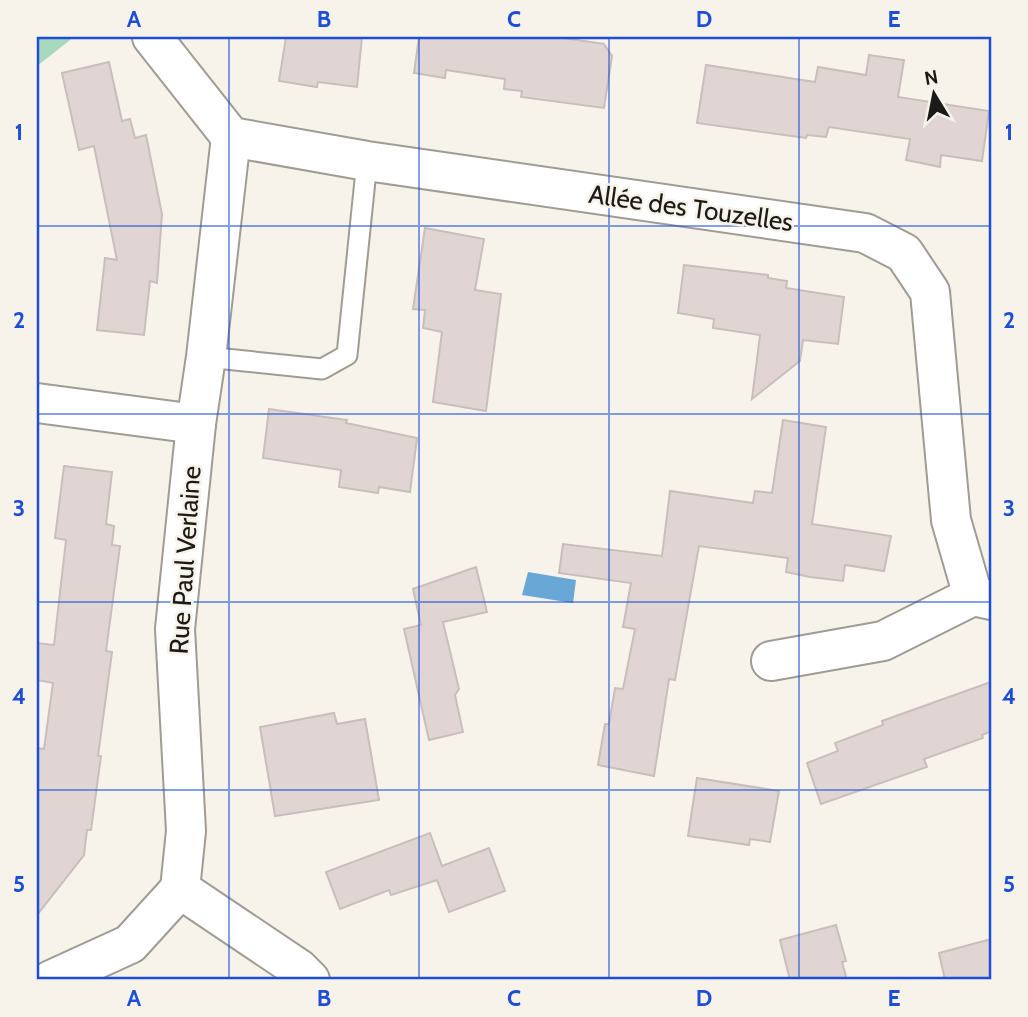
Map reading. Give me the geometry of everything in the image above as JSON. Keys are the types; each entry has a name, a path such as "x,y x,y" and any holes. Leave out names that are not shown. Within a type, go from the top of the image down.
{"street":[{"path":"152,37 231,137"},
{"name":"Allée des Touzelles","path":"231,137 367,161 865,233 904,253 930,292 951,520 982,598"},
{"name":"Rue Paul Verlaine","path":"180,889 186,831 175,629 196,424 231,137"},
{"path":"37,403 196,424"},
{"path":"771,661 883,641 982,598"},
{"path":"51,980 130,944 180,889 299,969 310,980"}],"lane":[{"path":"206,357 322,369 347,355 367,161"}],"green space":[{"path":"37,37 74,37 37,66"}],"water":[{"path":"528,572 576,580 573,603 522,595"}],"building":[{"path":"286,37 362,37 357,87 318,82 317,87 279,81"},
{"path":"419,37 557,37 604,44 612,56 604,108 521,97 522,91 504,89 505,79 446,70 445,78 414,73"},
{"path":"869,55 904,60 898,97 989,111 982,161 941,155 940,167 906,160 910,139 829,127 826,137 807,135 806,138 697,123 706,65 815,82 818,67 866,75"},
{"path":"109,62 122,121 130,119 135,138 146,135 162,214 157,283 150,281 144,335 97,330 105,258 117,260 94,146 79,150 62,73"},
{"path":"425,228 484,239 475,290 501,294 486,411 433,402 442,332 423,328 425,310 413,309"},
{"path":"684,265 768,275 768,278 787,281 786,288 844,297 838,344 803,340 800,361 752,399 760,335 713,328 714,319 678,313"},
{"path":"269,409 347,420 346,423 417,438 410,492 379,487 378,493 339,487 341,470 263,458"},
{"path":"783,420 826,427 812,524 891,536 884,571 845,565 843,581 810,577 786,572 788,558 699,546 675,680 669,679 654,776 598,765 615,688 623,689 635,629 623,627 631,583 559,573 563,544 662,556 670,491 753,503 755,491 772,493"},
{"path":"64,466 112,472 106,524 114,526 112,545 120,546 106,651 112,652 91,830 87,830 84,855 37,915 37,748 44,749 53,683 37,680 37,643 54,645 66,540 55,538"},
{"path":"476,567 487,612 443,622 459,689 455,695 463,732 429,740 404,629 421,625 413,589"},
{"path":"991,682 991,731 982,735 983,738 924,759 927,767 821,804 807,763 838,751 835,743 883,725 882,721"},
{"path":"334,713 337,724 365,719 379,800 275,816 260,727"},
{"path":"697,778 779,791 770,842 750,839 749,845 688,836"},
{"path":"430,833 442,866 489,848 505,891 449,912 437,880 391,895 389,890 340,909 326,872"},
{"path":"836,925 846,961 842,962 847,980 790,980 780,940"},
{"path":"991,939 991,980 945,980 939,953"}]}
